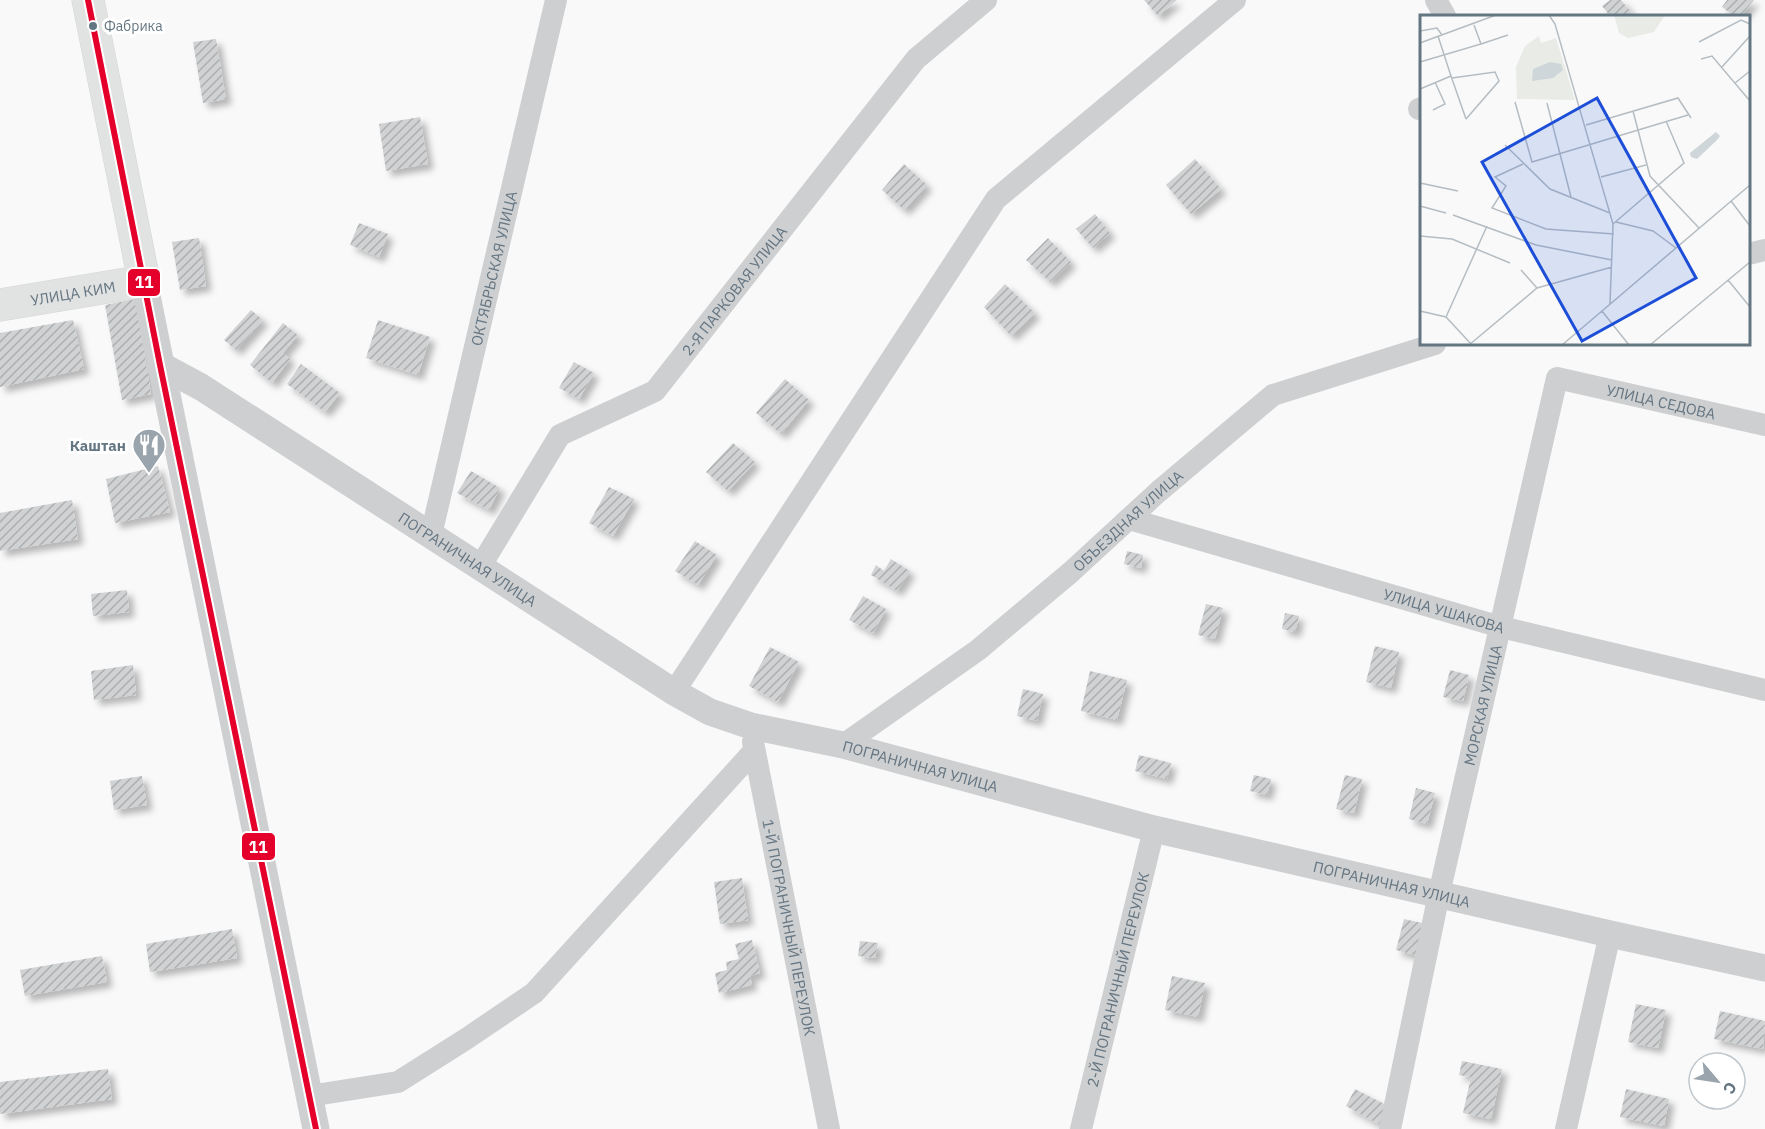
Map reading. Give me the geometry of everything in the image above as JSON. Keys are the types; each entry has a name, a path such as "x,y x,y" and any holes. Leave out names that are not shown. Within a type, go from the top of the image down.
{"main road":[{"path":"88,0 144,281"},
{"name":"УЛИЦА КИМ","path":"0,305 144,281"}],"street":[{"name":"ОКТЯБРЬСКАЯ УЛИЦА","path":"431,535 556,0"},
{"name":"2-Я ПАРКОВАЯ УЛИЦА","path":"480,567 560,435 656,392 916,59 986,0"},
{"path":"674,692 996,199 1235,0"},
{"path":"1436,0 1444,15"},
{"path":"1750,254 1765,250"},
{"path":"144,281 316,1129"},
{"name":"ОБЪЕЗДНАЯ УЛИЦА","path":"843,745 978,650 1071,572 1273,395 1432,345"},
{"name":"ПОГРАНИЧНАЯ УЛИЦА","path":"160,364 201,387 674,692 753,739 843,745 1154,830 1765,968"},
{"name":"УЛИЦА СЕДОВА","path":"1557,378 1765,425"},
{"name":"МОРСКАЯ УЛИЦА","path":"1390,1129 1439,894 1557,378"},
{"name":"УЛИЦА УШАКОВА","path":"1129,519 1501,627 1765,690"},
{"path":"309,1096 398,1082 534,993 753,739"},
{"name":"1-Й ПОГРАНИЧНЫЙ ПЕРЕУЛОК","path":"753,739 829,1129"},
{"name":"2-Й ПОГРАНИЧНЫЙ ПЕРЕУЛОК","path":"1081,1129 1154,830"},
{"path":"1566,1129 1610,934"}],"building":[{"path":"1144,0 1177,0 1158,16"},
{"path":"1610,0 1621,0 1633,15 1609,15 1602,6"},
{"path":"1727,0 1754,0 1742,15 1733,15 1722,7"},
{"path":"216,39 226,99 203,103 193,42"},
{"path":"420,117 428,164 386,171 379,124"},
{"path":"1195,159 1221,189 1191,214 1166,185"},
{"path":"904,164 927,185 904,210 882,190"},
{"path":"1095,214 1110,233 1093,248 1076,229"},
{"path":"359,223 388,234 379,257 350,245"},
{"path":"199,238 206,286 180,290 172,242"},
{"path":"1048,238 1071,262 1050,282 1026,260"},
{"path":"1005,284 1035,313 1011,336 984,307"},
{"path":"135,299 151,394 122,400 105,305"},
{"path":"251,310 263,320 236,350 224,340"},
{"path":"73,320 84,369 0,387 0,333"},
{"path":"378,320 430,337 418,375 366,358"},
{"path":"283,323 298,335 283,353 290,359 272,383 250,365"},
{"path":"574,362 594,373 579,399 559,388"},
{"path":"301,364 340,393 325,412 287,384"},
{"path":"785,379 809,400 781,434 756,413"},
{"path":"733,443 755,462 728,491 706,472"},
{"path":"158,466 170,512 115,523 106,479"},
{"path":"471,471 500,488 489,510 457,493"},
{"path":"609,487 634,499 613,536 589,523"},
{"path":"72,500 78,539 0,551 0,513"},
{"path":"695,541 717,555 698,585 675,571"},
{"path":"1127,551 1143,555 1141,568 1124,564"},
{"path":"891,559 910,571 897,591 871,575 876,565 884,571"},
{"path":"127,590 129,612 93,616 91,594"},
{"path":"863,596 886,609 873,633 849,620"},
{"path":"1206,604 1223,608 1215,639 1198,635"},
{"path":"1285,613 1299,616 1295,632 1282,629"},
{"path":"1375,646 1399,652 1391,688 1366,682"},
{"path":"770,647 799,662 778,702 749,686"},
{"path":"133,665 136,695 94,700 91,671"},
{"path":"1450,670 1469,675 1463,701 1443,697"},
{"path":"1090,671 1127,680 1117,720 1081,711"},
{"path":"1023,689 1043,694 1037,721 1017,716"},
{"path":"1139,755 1171,763 1167,779 1135,771"},
{"path":"1254,775 1271,779 1267,795 1250,791"},
{"path":"1345,775 1362,779 1354,813 1336,809"},
{"path":"142,776 147,805 114,810 110,781"},
{"path":"1416,788 1435,793 1427,824 1409,819"},
{"path":"742,878 748,920 720,924 714,882"},
{"path":"1404,919 1426,924 1418,956 1396,950"},
{"path":"232,929 237,958 150,972 146,944"},
{"path":"752,940 760,973 750,976 752,985 719,993 715,973 727,970 726,962 739,959 735,944"},
{"path":"860,941 878,943 875,958 858,956"},
{"path":"102,956 107,982 25,996 20,970"},
{"path":"1172,976 1205,983 1198,1017 1165,1010"},
{"path":"1636,1004 1666,1010 1658,1048 1628,1042"},
{"path":"1720,1011 1765,1021 1763,1049 1714,1039"},
{"path":"1462,1061 1502,1069 1491,1119 1463,1113 1471,1077 1459,1075"},
{"path":"108,1069 112,1099 0,1114 0,1082"},
{"path":"1355,1089 1388,1106 1378,1124 1346,1106"},
{"path":"1626,1089 1669,1099 1664,1126 1620,1117"}],"transit line":[{"name":"11","path":"88,0 316,1129"}],"place":[{"name":"Фабрика","path":"93,26"},
{"name":"Каштан","path":"149,474"}]}
